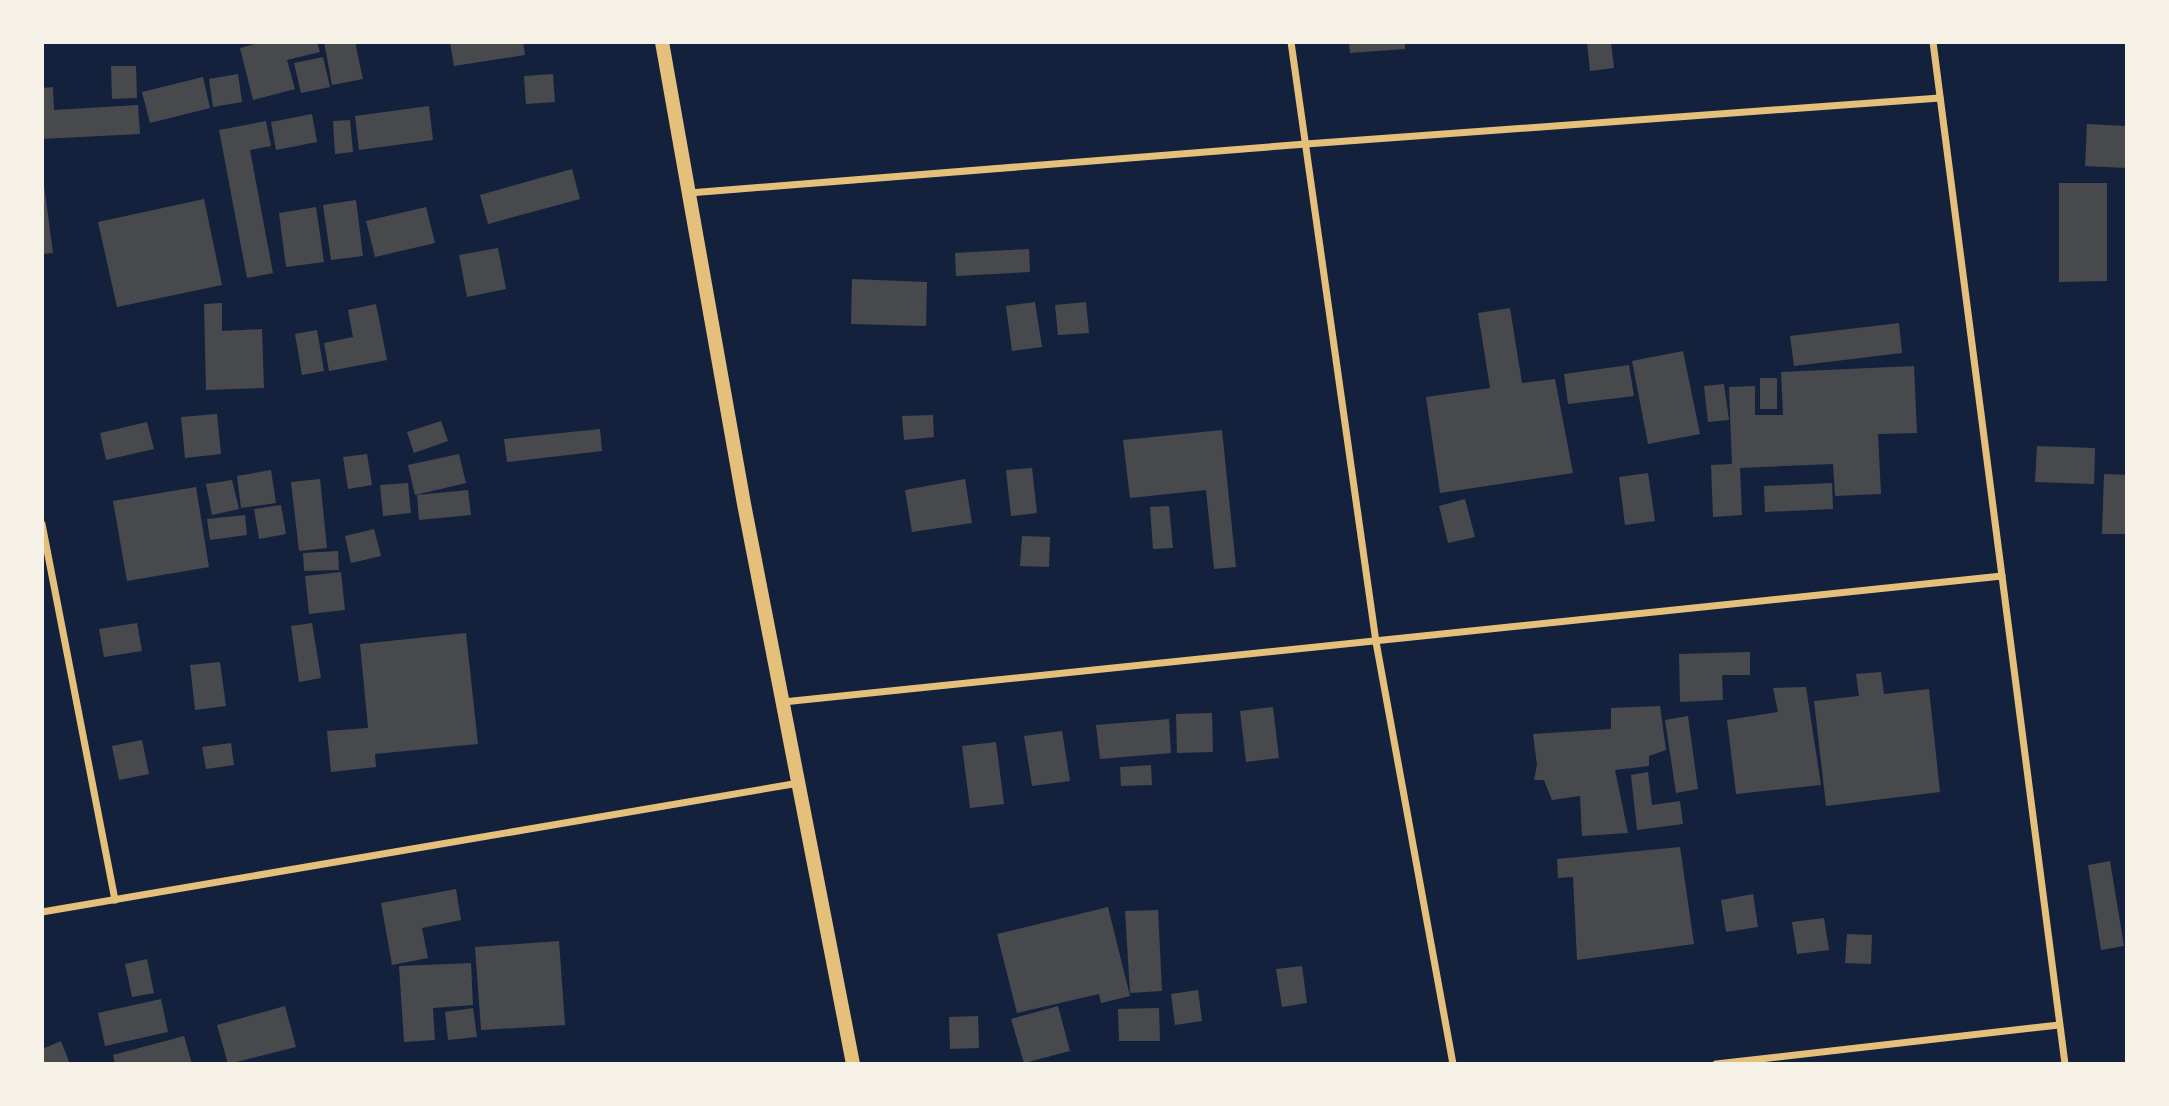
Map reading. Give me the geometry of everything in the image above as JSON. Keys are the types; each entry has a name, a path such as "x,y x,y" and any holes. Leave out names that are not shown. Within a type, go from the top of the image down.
{"main road":[{"path":"662,42 744,504 853,1064"}],"street":[{"path":"1291,42 1376,642 1453,1064"},
{"path":"1933,42 2064,1064"},
{"path":"689,193 1306,144 1940,98"},
{"path":"42,524 115,900"},
{"path":"783,702 2002,576"},
{"path":"42,912 800,783"},
{"path":"1716,1064 2059,1024"}],"building":[{"path":"263,42 317,42 320,52 287,60 295,89 253,100 240,48"},
{"path":"324,42 355,42 363,79 332,85"},
{"path":"450,42 523,42 525,55 454,66"},
{"path":"1349,42 1405,42 1405,49 1350,53"},
{"path":"1587,42 1611,42 1614,68 1590,71"},
{"path":"323,57 330,87 301,93 294,63"},
{"path":"111,66 136,66 137,98 112,99"},
{"path":"238,74 242,102 213,107 209,79"},
{"path":"553,74 555,102 526,104 524,76"},
{"path":"203,77 210,108 150,123 142,92"},
{"path":"53,87 54,110 138,105 140,134 42,139 42,88"},
{"path":"429,106 433,140 359,150 355,116"},
{"path":"312,114 317,142 276,150 271,122"},
{"path":"350,120 353,152 335,154 333,121"},
{"path":"266,121 271,146 250,150 273,273 247,278 219,130"},
{"path":"2087,124 2127,126 2127,168 2085,166"},
{"path":"572,169 580,199 488,224 480,195"},
{"path":"2059,183 2107,183 2107,281 2059,282"},
{"path":"42,185 53,253 42,254"},
{"path":"204,199 222,285 117,307 98,222"},
{"path":"356,200 363,256 331,260 323,205"},
{"path":"316,207 324,262 286,267 279,213"},
{"path":"426,207 435,243 375,257 366,221"},
{"path":"498,248 506,289 467,297 459,255"},
{"path":"1029,249 1030,272 956,276 955,253"},
{"path":"852,279 927,282 926,326 851,324"},
{"path":"1035,302 1042,347 1012,351 1006,306"},
{"path":"1086,302 1089,333 1058,335 1055,305"},
{"path":"222,303 222,331 262,329 264,388 206,390 204,304"},
{"path":"376,304 387,360 329,371 324,343 353,337 348,310"},
{"path":"1510,308 1522,383 1555,379 1573,473 1440,493 1426,397 1490,388 1478,313"},
{"path":"1899,323 1902,353 1794,366 1790,336"},
{"path":"317,330 324,371 302,375 295,334"},
{"path":"1683,351 1700,434 1648,444 1632,361"},
{"path":"1629,365 1634,396 1568,404 1564,374"},
{"path":"1914,366 1917,433 1878,434 1881,494 1835,496 1833,464 1740,468 1742,515 1713,517 1711,465 1732,464 1729,387 1755,386 1755,415 1783,415 1781,372"},
{"path":"1760,378 1777,378 1777,409 1760,409"},
{"path":"1724,384 1729,420 1708,422 1704,386"},
{"path":"217,414 221,454 185,458 181,417"},
{"path":"933,415 934,437 904,440 902,416"},
{"path":"441,421 448,441 414,453 407,432"},
{"path":"147,422 154,449 106,460 100,433"},
{"path":"600,429 602,451 507,462 504,439"},
{"path":"1222,430 1236,567 1214,569 1206,490 1130,498 1123,440"},
{"path":"2037,446 2095,448 2094,484 2035,482"},
{"path":"367,454 372,485 348,489 343,457"},
{"path":"459,454 466,483 415,495 408,465"},
{"path":"1032,468 1037,513 1011,516 1006,470"},
{"path":"271,470 276,503 241,508 237,476"},
{"path":"1648,473 1655,521 1625,525 1619,477"},
{"path":"2104,474 2127,475 2127,534 2102,534"},
{"path":"320,479 327,548 299,551 291,482"},
{"path":"965,479 972,523 912,532 905,490"},
{"path":"232,480 239,509 212,515 206,484"},
{"path":"408,483 411,513 383,516 380,485"},
{"path":"1832,483 1833,509 1765,512 1764,486"},
{"path":"196,487 209,567 127,581 113,501"},
{"path":"468,490 471,515 419,520 417,495"},
{"path":"1465,499 1475,537 1448,543 1439,506"},
{"path":"281,505 286,534 259,539 254,509"},
{"path":"1169,506 1173,548 1153,549 1150,507"},
{"path":"245,515 247,535 210,540 207,519"},
{"path":"374,529 381,556 351,563 345,536"},
{"path":"1022,536 1050,537 1049,567 1020,566"},
{"path":"338,551 339,570 304,571 303,553"},
{"path":"341,572 345,610 309,614 305,576"},
{"path":"137,623 142,651 104,657 99,629"},
{"path":"312,623 321,678 299,682 291,626"},
{"path":"466,633 478,744 375,754 376,767 331,772 327,731 368,728 360,644"},
{"path":"1750,652 1750,675 1722,675 1723,700 1680,702 1679,654"},
{"path":"220,662 226,706 195,710 190,665"},
{"path":"1881,672 1884,694 1929,689 1940,792 1826,806 1814,701 1859,696 1856,674"},
{"path":"1806,687 1821,785 1736,794 1727,720 1778,712 1773,688"},
{"path":"1660,706 1666,750 1649,756 1649,766 1615,770 1628,833 1582,836 1580,796 1552,800 1544,780 1534,780 1537,765 1533,734 1611,729 1611,708"},
{"path":"1273,707 1279,758 1246,762 1240,711"},
{"path":"1212,713 1213,752 1177,753 1176,714"},
{"path":"1688,716 1698,789 1676,793 1665,720"},
{"path":"1169,719 1171,753 1100,759 1096,725"},
{"path":"1062,731 1070,781 1032,786 1024,736"},
{"path":"142,740 149,774 119,780 112,746"},
{"path":"996,742 1004,804 970,808 962,746"},
{"path":"231,743 234,765 206,769 202,747"},
{"path":"1151,765 1152,785 1121,786 1120,767"},
{"path":"1648,772 1652,805 1680,801 1683,824 1637,830 1631,775"},
{"path":"1680,847 1694,944 1577,960 1573,877 1558,878 1557,859"},
{"path":"2110,861 2124,946 2101,950 2088,865"},
{"path":"456,889 461,920 422,928 428,958 392,965 381,903"},
{"path":"1753,894 1758,927 1726,932 1721,900"},
{"path":"1108,907 1130,996 1101,1003 1099,994 1017,1013 997,934"},
{"path":"1158,910 1162,991 1130,993 1125,911"},
{"path":"1824,918 1829,950 1797,954 1792,922"},
{"path":"1847,934 1872,935 1871,964 1845,963"},
{"path":"559,941 565,1025 481,1030 475,947"},
{"path":"147,959 154,993 132,997 125,964"},
{"path":"471,963 473,1005 433,1008 435,1040 404,1042 399,966"},
{"path":"1302,966 1307,1003 1282,1007 1276,969"},
{"path":"1198,990 1202,1021 1175,1025 1171,994"},
{"path":"161,999 168,1032 105,1046 98,1013"},
{"path":"285,1006 296,1047 228,1064 217,1025"},
{"path":"1058,1006 1070,1051 1024,1063 1011,1019"},
{"path":"473,1008 477,1037 448,1040 445,1012"},
{"path":"1159,1008 1160,1041 1119,1041 1118,1009"},
{"path":"978,1016 979,1048 950,1049 949,1017"},
{"path":"184,1036 192,1064 115,1064 113,1055"},
{"path":"61,1041 70,1064 42,1064 42,1049"}]}
